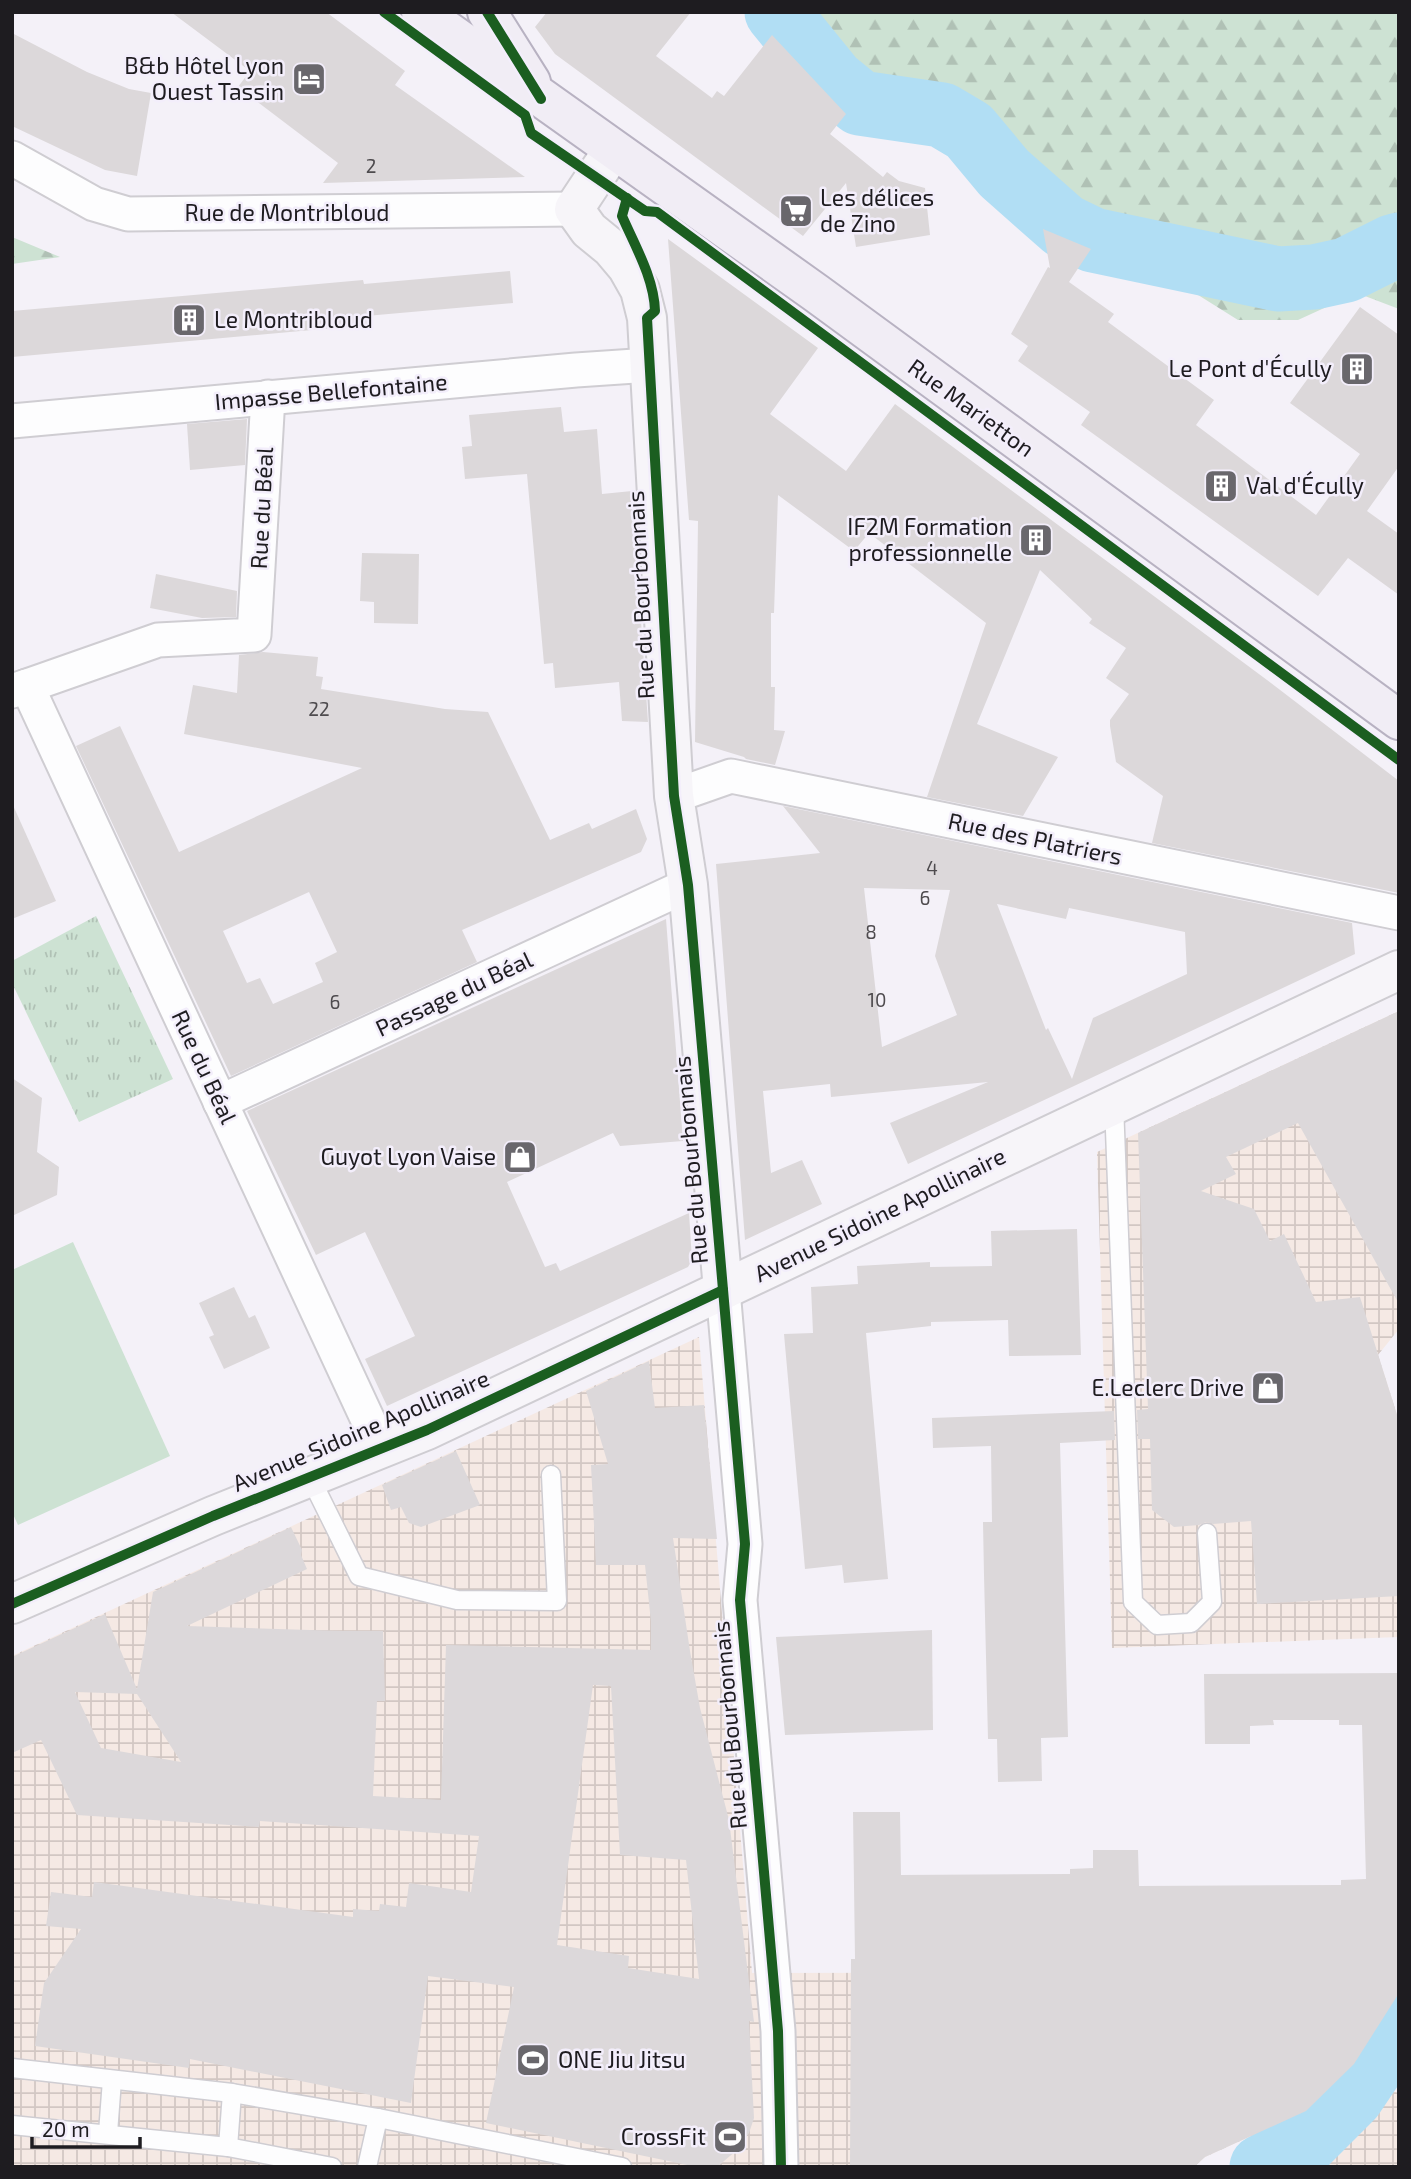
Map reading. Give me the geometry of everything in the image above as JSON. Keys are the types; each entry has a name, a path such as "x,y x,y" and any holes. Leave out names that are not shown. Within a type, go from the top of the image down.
{"main road":[{"name":"Rue Marietton","path":"421,12 816,293 1399,720"},
{"path":"487,12 541,99"},
{"path":"575,209 613,150"},
{"name":"Rue du Bourbonnais","path":"575,209 589,230 611,248 627,267 640,290 647,318 674,796 688,886 723,1290"},
{"name":"Avenue Sidoine Apollinaire","path":"12,1604 213,1516 427,1430 1399,970"}],"street":[{"name":"Rue de Montribloud","path":"12,158 94,204 128,214 575,209"},
{"name":"Impasse Bellefontaine","path":"12,421 650,365"},
{"name":"Rue du Béal","path":"268,397 254,635 158,640 20,688 220,1102 381,1448"},
{"name":"Rue des Platriers","path":"674,796 731,776 1399,913"},
{"name":"Passage du Béal","path":"220,1102 688,886"},
{"name":"Rue du Bourbonnais","path":"723,1290 745,1544 740,1600 778,2031 781,2167"}],"lane":[{"path":"1114,1104 1133,1602 1157,1625 1191,1623 1212,1602 1207,1533"},
{"path":"310,1477 359,1576 457,1600 557,1601 551,1475"},
{"path":"12,2068 232,2093 378,2118 595,2164 622,2167"},
{"path":"108,2133 112,2080"},
{"path":"228,2147 232,2093"},
{"path":"367,2167 378,2118"},
{"path":"12,2125 228,2147 332,2167"}],"shaded area":[{"path":"1399,1011 1399,1329 1378,1355 1399,1421 1399,1637 1112,1648 1097,1152"},
{"path":"699,1337 752,1973 1399,1972 1399,1993 1354,2064 1306,2111 1205,2157 1194,2167 12,2167 12,1656"},
{"path":"1380,2087 1399,2093 1399,2167 1296,2167 1301,2165"}],"green space":[{"path":"791,12 1399,12 1399,309 1357,293 1298,320 1238,320 1171,278 1112,221 1045,188 962,103 889,90 845,70"},
{"path":"12,237 60,257 12,264"},
{"path":"96,916 173,1079 79,1122 12,983 12,961"},
{"path":"73,1242 170,1456 18,1525 12,1512 12,1270"}],"building":[{"path":"171,12 326,12 405,71 395,85 525,177 323,183 338,163 238,87 250,71"},
{"path":"547,12 691,12 656,56 712,98 717,91 724,96 772,35 846,114 830,134 883,177 887,172 899,181 925,188 930,235 856,247 846,183 803,236 555,54 535,27"},
{"path":"12,33 87,72 129,89 151,93 137,176 105,170 12,126"},
{"path":"1043,229 1091,249 1069,282 1114,314 1108,322 1214,400 1196,425 1316,515 1360,454 1290,403 1360,307 1399,335 1399,466 1367,511 1399,534 1399,595 1348,558 1318,596 1081,425 1090,412 1018,361 1028,346 1011,334 1048,267 1050,268"},
{"path":"668,239 818,348 770,414 846,471 895,404 1399,781 1399,893 1152,843 1163,796 1116,762 1110,726 1110,720 1129,694 1106,678 1126,648 1089,623 1092,619 1040,570 977,724 1058,757 1023,816 927,797 986,623 869,533 854,551 778,495 774,613 771,613 771,687 775,687 774,730 785,731 775,765 746,759 695,742 698,521 689,520"},
{"name":"Le Montribloud","path":"510,271 513,303 366,316 367,325 12,357 12,311 363,280 364,284"},
{"path":"561,407 564,432 597,429 602,494 632,491 648,722 622,721 619,682 555,688 553,663 544,664 527,474 465,479 462,447 472,446 469,415"},
{"path":"247,419 245,465 190,470 187,424"},
{"path":"362,553 419,554 418,624 374,623 374,602 360,601"},
{"path":"156,574 237,591 236,617 202,618 150,608"},
{"path":"263,652 318,657 316,676 323,677 321,689 445,709 488,712 550,840 589,823 592,829 636,809 647,839 641,852 462,930 477,962 231,1076 76,746 120,726 179,852 362,768 184,734 193,685 237,693 239,655","holes":["309,892 337,952 315,963 323,982 273,1004 260,978 247,983 223,931"]},
{"path":"12,803 56,901 12,919"},
{"path":"783,806 1352,923 1355,954 908,1164 890,1123 988,1082 831,1097 830,1084 763,1091 771,1173 802,1160 822,1204 745,1240 716,864 820,853","holes":["864,888 950,890 935,956 957,1015 882,1047","997,904 1066,919 1069,908 1185,932 1187,974 1093,1018 1072,1079 1048,1028 1046,1030"]},
{"path":"666,919 683,1141 620,1146 613,1133 507,1182 545,1267 556,1263 560,1271 689,1213 692,1260 688,1267 387,1406 365,1359 415,1336 365,1232 316,1255 247,1111"},
{"name":"E.Leclerc Drive","path":"1399,1011 1399,1304 1298,1123 1226,1157 1236,1174 1201,1191 1254,1209 1270,1241 1284,1234 1316,1302 1360,1297 1399,1421 1399,1596 1257,1604 1251,1521 1213,1524 1206,1522 1174,1527 1152,1510 1150,1439 1138,1439 1137,1410 1148,1409 1138,1133"},
{"path":"12,1078 42,1098 37,1152 59,1167 57,1195 12,1216"},
{"path":"1077,1229 1081,1355 1009,1356 1008,1320 931,1322 931,1326 866,1333 888,1579 844,1583 842,1565 805,1569 784,1334 813,1333 811,1287 858,1284 857,1266 930,1262 930,1267 992,1266 991,1231"},
{"path":"234,1287 249,1318 255,1315 270,1348 224,1369 209,1337 214,1335 199,1303"},
{"path":"649,1361 655,1408 704,1405 717,1539 673,1538 700,1708 729,1820 754,2022 749,2021 754,2118 749,2133 737,2150 717,2167 697,2167 486,2123 514,1987 428,1976 411,2103 190,2059 189,2068 35,2046 44,1983 81,1929 46,1926 51,1892 92,1897 94,1882 353,1917 353,1909 379,1911 380,1904 406,1907 409,1883 471,1892 479,1836 260,1821 259,1827 77,1815 41,1740 12,1753 12,1657 105,1614 137,1689 153,1592 291,1527 307,1569 187,1626 383,1631 385,1701 377,1701 373,1796 441,1800 446,1645 651,1650 645,1565 596,1565 591,1465 608,1464 586,1391","holes":["593,1685 611,1686 620,1855 686,1860 699,1979 628,1968 629,1956 557,1945","75,1692 137,1694 181,1762 101,1748"]},
{"path":"1114,1411 1115,1440 1060,1443 1068,1737 1041,1738 1042,1781 998,1782 997,1739 988,1739 984,1575 983,1522 992,1522 991,1446 933,1448 932,1418"},
{"path":"456,1451 480,1505 421,1527 409,1523 401,1507 391,1510 382,1485"},
{"path":"932,1630 933,1730 785,1735 776,1637"},
{"path":"1399,1673 1399,1993 1354,2064 1306,2111 1205,2157 1194,2167 850,2167 851,1959 855,1959 853,1812 900,1812 901,1875 1070,1874 1070,1869 1093,1868 1093,1850 1138,1850 1139,1886 1341,1885 1341,1880 1366,1879 1362,1725 1339,1725 1339,1720 1273,1720 1274,1725 1250,1726 1250,1744 1205,1744 1204,1674"}],"waterway":[{"path":"777,12 833,81 860,103 942,115 969,131 1004,173 1064,226 1093,240 1278,279 1314,277 1346,270 1399,245"},
{"path":"1262,2167 1305,2143 1352,2096 1399,2026"}],"cycle path":[{"path":"384,12 525,115 531,133 645,211 657,212 1399,760"},
{"path":"487,12 541,99"},
{"path":"627,198 622,216 648,274 655,311 647,318 674,796 688,885 745,1544 740,1600 778,2031 781,2167"},
{"path":"12,1604 213,1516 427,1430 723,1290"}],"place":[{"name":"B&b Hôtel Lyon Ouest Tassin","path":"309,79"},
{"name":"Les délices de Zino","path":"796,211"},
{"name":"Le Montribloud","path":"189,320"},
{"name":"Le Pont d'Écully","path":"1357,369"},
{"name":"Val d'Écully","path":"1221,486"},
{"name":"IF2M Formation professionnelle","path":"1036,540"},
{"name":"Guyot Lyon Vaise","path":"520,1157"},
{"name":"E.Leclerc Drive","path":"1268,1388"},
{"name":"ONE Jiu Jitsu","path":"533,2060"},
{"name":"CrossFit","path":"730,2137"}]}
